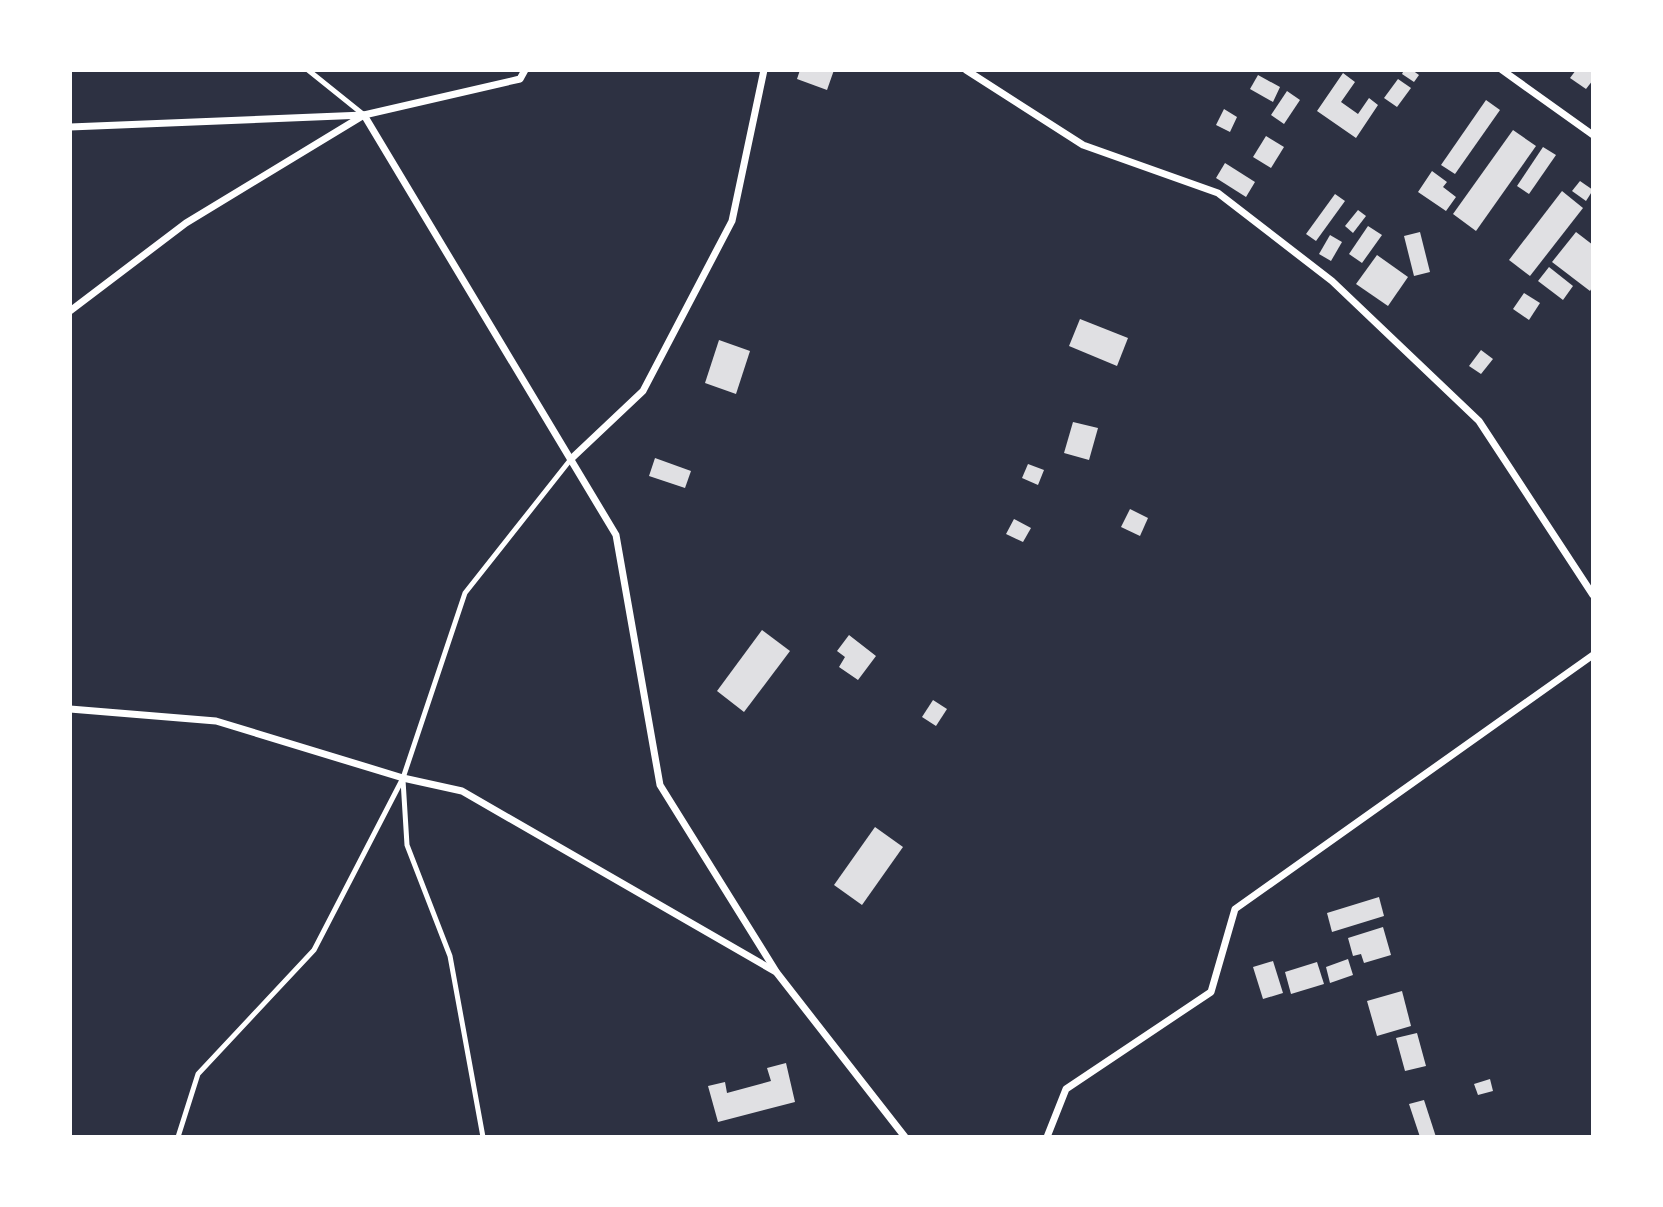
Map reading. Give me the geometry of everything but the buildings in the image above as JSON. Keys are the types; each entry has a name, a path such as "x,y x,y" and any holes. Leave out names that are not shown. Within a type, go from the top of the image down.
{"street":[{"path":"70,127 364,115 520,79 525,70"},
{"path":"571,459 643,391 732,221 764,70"},
{"path":"966,70 1083,145 1218,193 1332,281 1479,421 1593,595"},
{"path":"1502,70 1593,135"},
{"path":"70,311 186,223 364,115"},
{"path":"364,115 616,535 660,785 777,973 905,1137"},
{"path":"1046,1137 1066,1089 1211,992 1235,909 1593,655"},
{"path":"70,709 216,722 403,778 462,792 777,973"}],"lane":[{"path":"308,70 364,115"},
{"path":"178,1137 198,1074 314,950 403,778 465,593 571,459"},
{"path":"403,778 407,845 450,956 483,1137"}]}
